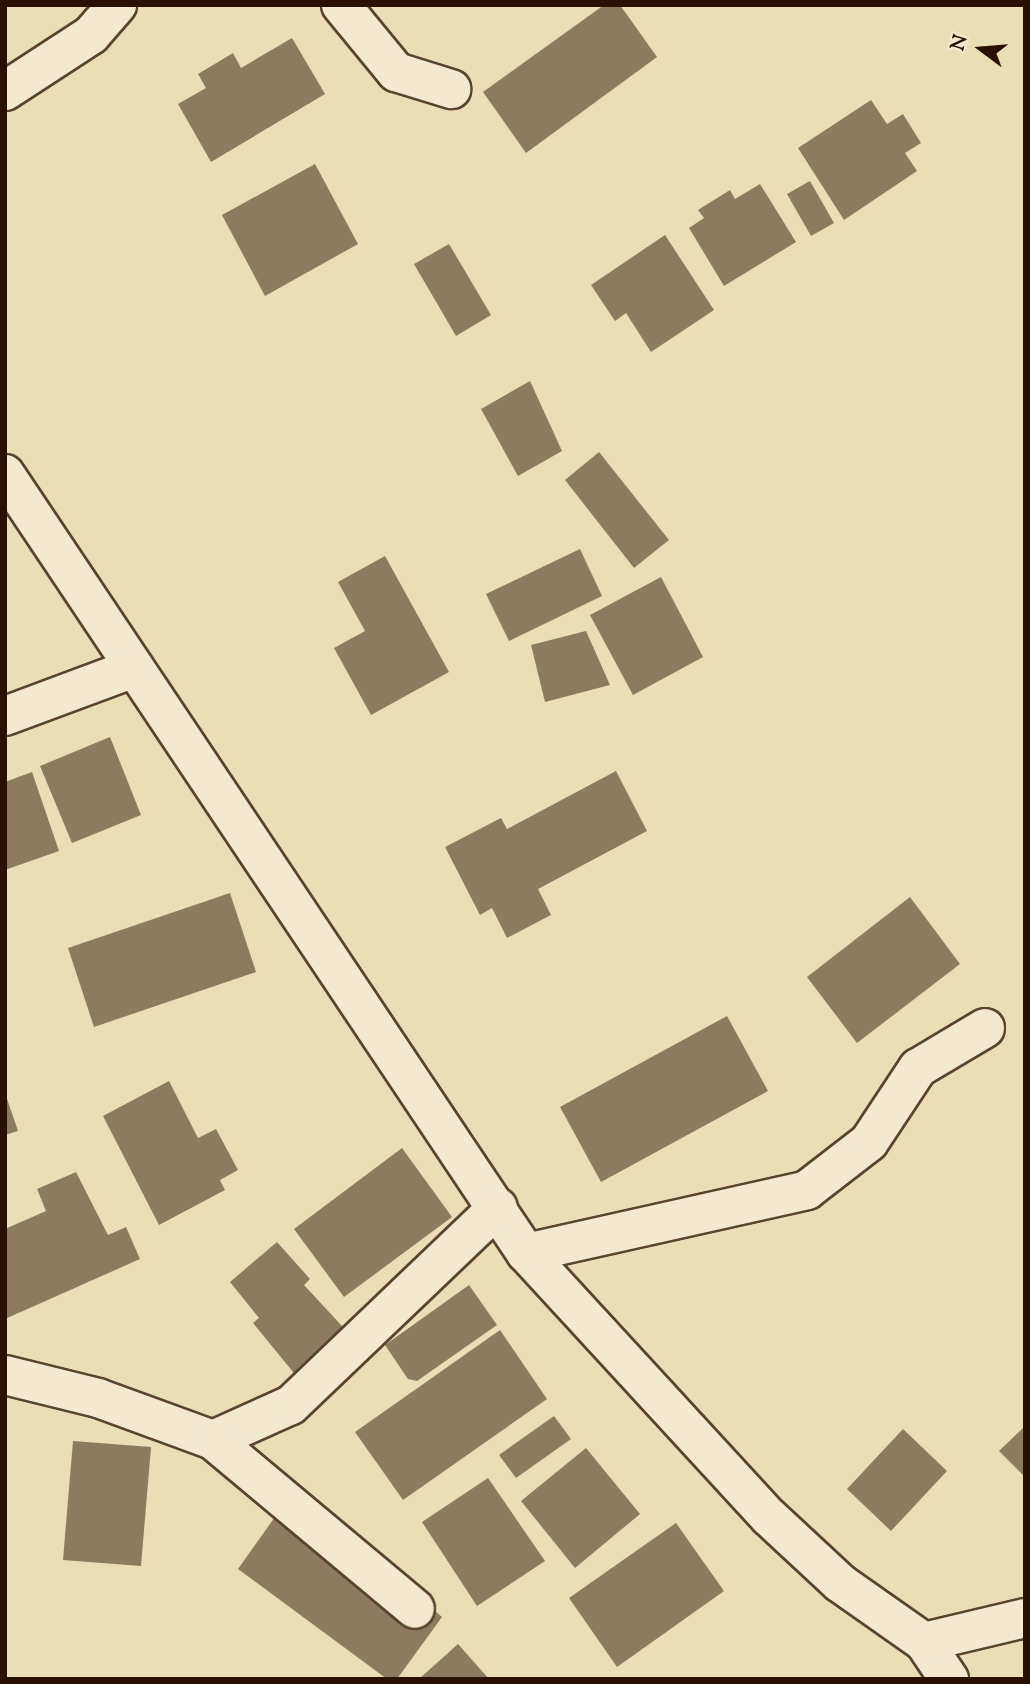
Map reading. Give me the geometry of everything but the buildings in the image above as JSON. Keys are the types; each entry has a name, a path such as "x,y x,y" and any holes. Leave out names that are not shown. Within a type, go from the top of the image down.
{"street":[{"path":"5,90 91,35 117,5"},
{"path":"341,5 396,72 451,89"},
{"path":"5,474 498,1207 526,1253 769,1517 840,1583 924,1642 950,1679"},
{"path":"5,716 134,668"},
{"path":"526,1253 807,1190 869,1142 918,1069 985,1028"},
{"path":"213,1440 291,1405 498,1207"},
{"path":"5,1375 99,1398 213,1440 415,1609"},
{"path":"924,1642 1025,1618"}]}
